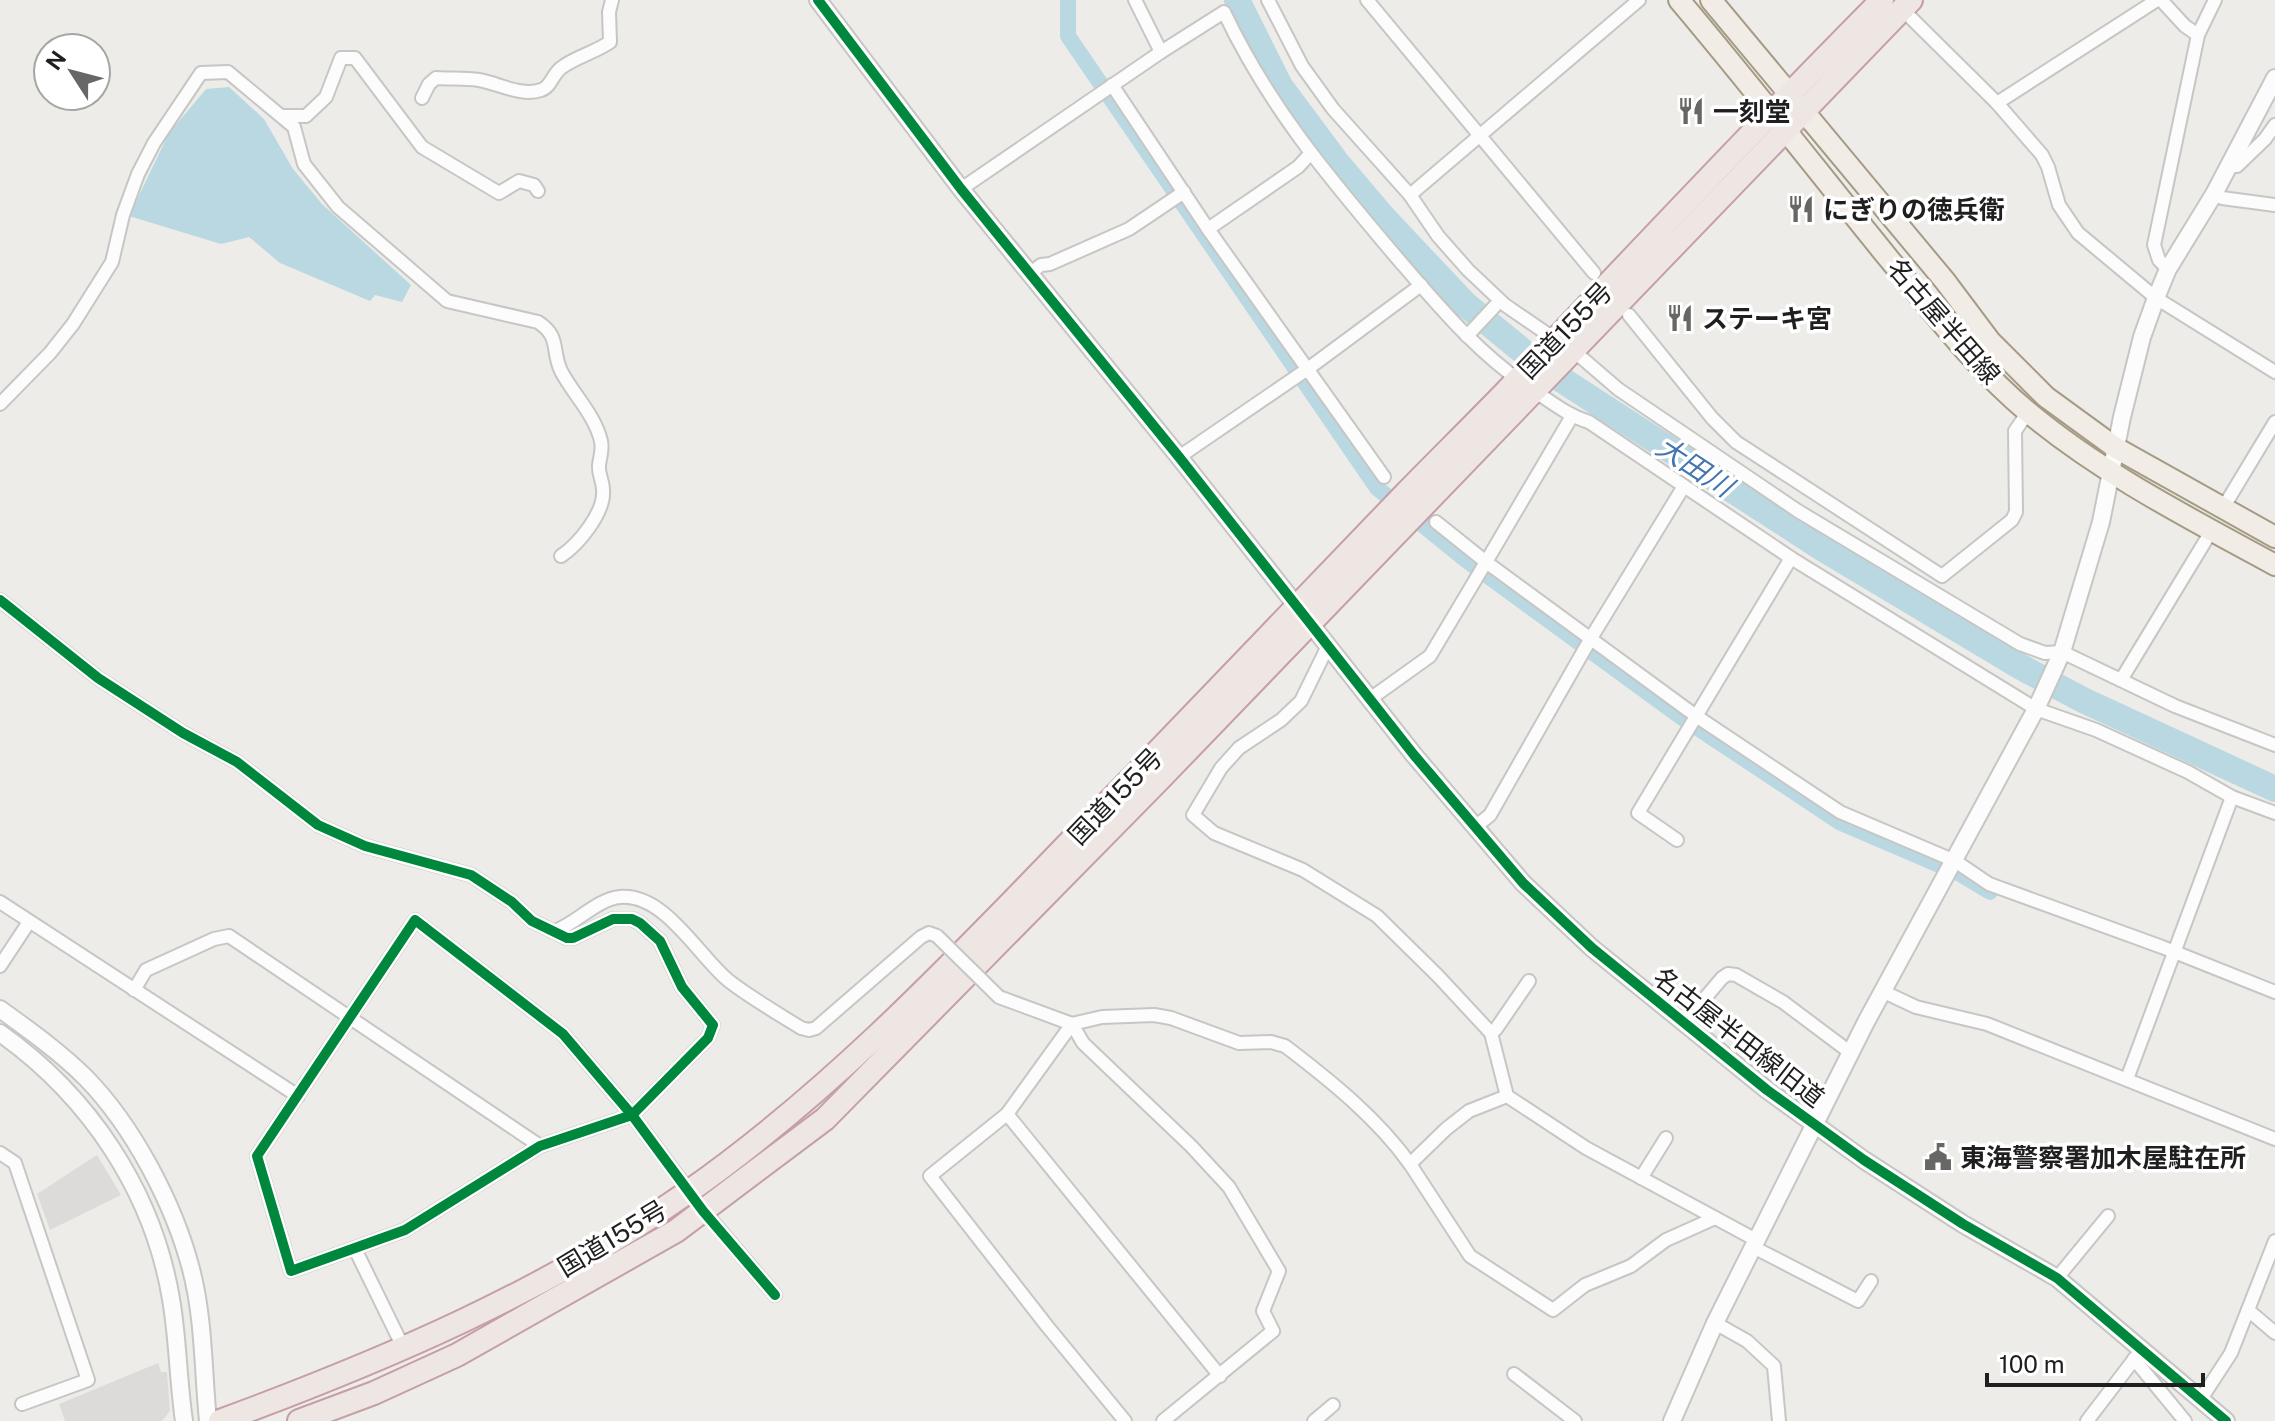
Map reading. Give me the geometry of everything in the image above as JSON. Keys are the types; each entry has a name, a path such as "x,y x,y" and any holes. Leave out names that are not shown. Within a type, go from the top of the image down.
{"highway":[{"name":"国道155号","path":"220,1421 339,1377 505,1300 609,1243 689,1192 774,1126 901,1012 1303,615 1529,387 1562,346 1796,102 1898,3"},
{"name":"国道155号","path":"299,1421 374,1393 457,1355 676,1231 825,1119 1032,911 1303,615"}],"main road":[{"name":"名古屋半田線","path":"1679,0 1931,310 1978,364 2028,412 2112,472 2275,565"},
{"name":"名古屋半田線","path":"1711,0 1945,281 1990,341 2046,397 2116,448 2275,537"}],"street":[{"path":"422,98 436,78 479,80 529,92 549,86 554,73 567,63 593,54 610,42 609,12 612,0"},
{"name":"名古屋半田線旧道","path":"818,0 961,189 1474,828 1523,883 1592,948 1767,1090 1864,1160 1963,1224 2057,1278 2138,1354 2226,1421"},
{"path":"1135,0 1161,52"},
{"path":"1268,0 1302,66 1333,109 1410,195 1438,236 1468,270 1505,305 1618,389 1798,511 2020,644 2121,680 2175,706 2274,742"},
{"path":"1367,0 1594,273"},
{"path":"1410,195 1639,0"},
{"path":"1997,103 2159,0 2198,35"},
{"path":"2168,269 2159,260 2154,245 2198,35 2215,0"},
{"path":"1898,3 1997,103 2042,155 2059,205 2071,225 2095,249 2156,298 2275,372"},
{"path":"961,189 1224,12 1241,48 1279,111 1310,154 1421,285 1468,334 1529,387 1572,416 1589,422 1791,558 2038,704 2188,772 2232,797 2275,813"},
{"path":"282,116 306,116 326,97 341,58 355,58 422,147 499,193 519,181 534,185 538,191"},
{"path":"0,404 58,343 112,262 123,215 138,174 154,143 201,73 228,72 294,127 304,164 338,207 447,301 538,322 549,329 560,368 593,423 602,445 598,471 603,499 587,531 573,548 561,556"},
{"path":"1672,1421 1715,1323 1882,991 1955,861 2059,660 2086,580 2133,372 2156,298 2168,269 2214,194 2275,78"},
{"path":"1112,85 1208,229 1384,477"},
{"path":"2228,166 2237,166 2275,125"},
{"path":"1208,229 1298,167 1310,154"},
{"path":"1029,274 1041,265 1050,264 1129,229 1184,192"},
{"path":"2214,194 2222,198 2275,205"},
{"path":"1179,457 1309,368 1421,285"},
{"path":"1468,334 1495,306"},
{"path":"1629,315 1712,418 1736,442 1942,576 2012,520 2016,512 2015,431 2028,412"},
{"path":"1370,699 1430,656 1572,416"},
{"path":"2223,508 2275,422"},
{"path":"1474,828 1490,815 1591,638 1684,486"},
{"path":"1436,522 1696,716 1840,812 1955,861 1989,884 2275,992"},
{"path":"2121,680 2212,530"},
{"path":"1677,840 1638,813 1791,558"},
{"path":"0,600 98,678 183,733 237,762 318,825 365,846 471,875 512,902 532,921 573,938 613,919 632,919 640,923 660,941 682,987 713,1025 708,1038 632,1115 540,1146 405,1230 291,1271 257,1156 415,920 563,1034 632,1115 703,1211 775,1295"},
{"path":"1328,646 1301,701 1281,720 1239,748 1221,768 1193,815 1214,833 1303,870 1377,916 1491,1033 1507,1096 1586,1148 1858,1301 1871,1281"},
{"path":"2127,1079 2232,797"},
{"path":"555,931 569,926 611,899 638,898 684,930 730,981 801,1028 809,1030 841,1008 929,933 937,936 999,997 1072,1024 1102,1017 1154,1015 1171,1018 1239,1043 1271,1042 1285,1046 1359,1107 1410,1164 1470,1256 1553,1310 1585,1285 1631,1266 1666,1240 1715,1218"},
{"path":"0,902 298,1096"},
{"path":"0,966 29,922"},
{"path":"134,990 146,970 214,939 229,936 540,1146"},
{"path":"1684,1023 1722,978 1728,974 1736,975 1783,1002 1851,1053"},
{"path":"1491,1033 1529,981"},
{"path":"1882,991 1916,1007 1987,1024 2275,1139"},
{"path":"0,1009 86,1078 126,1130 173,1216 192,1270 199,1311 208,1421"},
{"path":"1072,1024 1007,1114 930,1176 1125,1421"},
{"path":"1072,1024 1083,1043 1191,1146 1229,1187 1279,1271 1263,1311 1273,1331 1163,1421"},
{"path":"0,1033 59,1080 122,1162 145,1207 171,1297 184,1421"},
{"path":"1410,1164 1469,1111 1507,1096"},
{"path":"1007,1114 1220,1376"},
{"path":"1641,1178 1666,1138"},
{"path":"0,1153 15,1163 88,1380 22,1404"},
{"path":"2057,1278 2108,1216"},
{"path":"2201,1399 2231,1353 2275,1241"},
{"path":"355,1249 404,1349"},
{"path":"2248,1310 2275,1333"},
{"path":"1715,1323 1747,1341 1774,1366 1779,1421"},
{"path":"2087,1421 2138,1354 2185,1421"},
{"path":"1514,1374 1575,1421"},
{"path":"1314,1421 1333,1405"}],"shaded area":[{"path":"97,1155 121,1195 50,1230 37,1194"},
{"path":"158,1363 161,1372 167,1372 170,1411 162,1421 65,1421 59,1404"}],"water":[{"path":"229,87 264,119 293,169 322,204 411,285 402,302 375,295 370,301 280,263 249,237 221,244 129,216 169,133 206,89"}],"waterway":[{"path":"1068,0 1068,36 1377,488 1466,560 1681,717 1841,823 1960,874 1990,892"},
{"name":"大田川","path":"1237,0 1280,86 1338,164 1465,304 1542,367 1822,548 2021,667 2083,700 2275,789"}],"cycle path":[{"path":"818,0 961,189 1179,457 1414,755 1523,883 1592,948 1767,1090 1864,1160 1963,1224 2057,1278 2226,1421"},
{"path":"0,600 98,678 183,733 237,762 318,825 365,846 471,875 512,902 532,921 567,938 613,919 632,919 640,923 660,941 682,987 713,1025 708,1038 632,1115 540,1146 405,1230 291,1271 257,1156 415,920 563,1034 632,1115 703,1211 775,1295"}],"place":[{"name":"一刻堂","path":"1691,111"},
{"name":"にぎりの徳兵衛","path":"1801,209"},
{"name":"ステーキ宮","path":"1680,318"},
{"name":"東海警察署加木屋駐在所","path":"1938,1157"}]}
